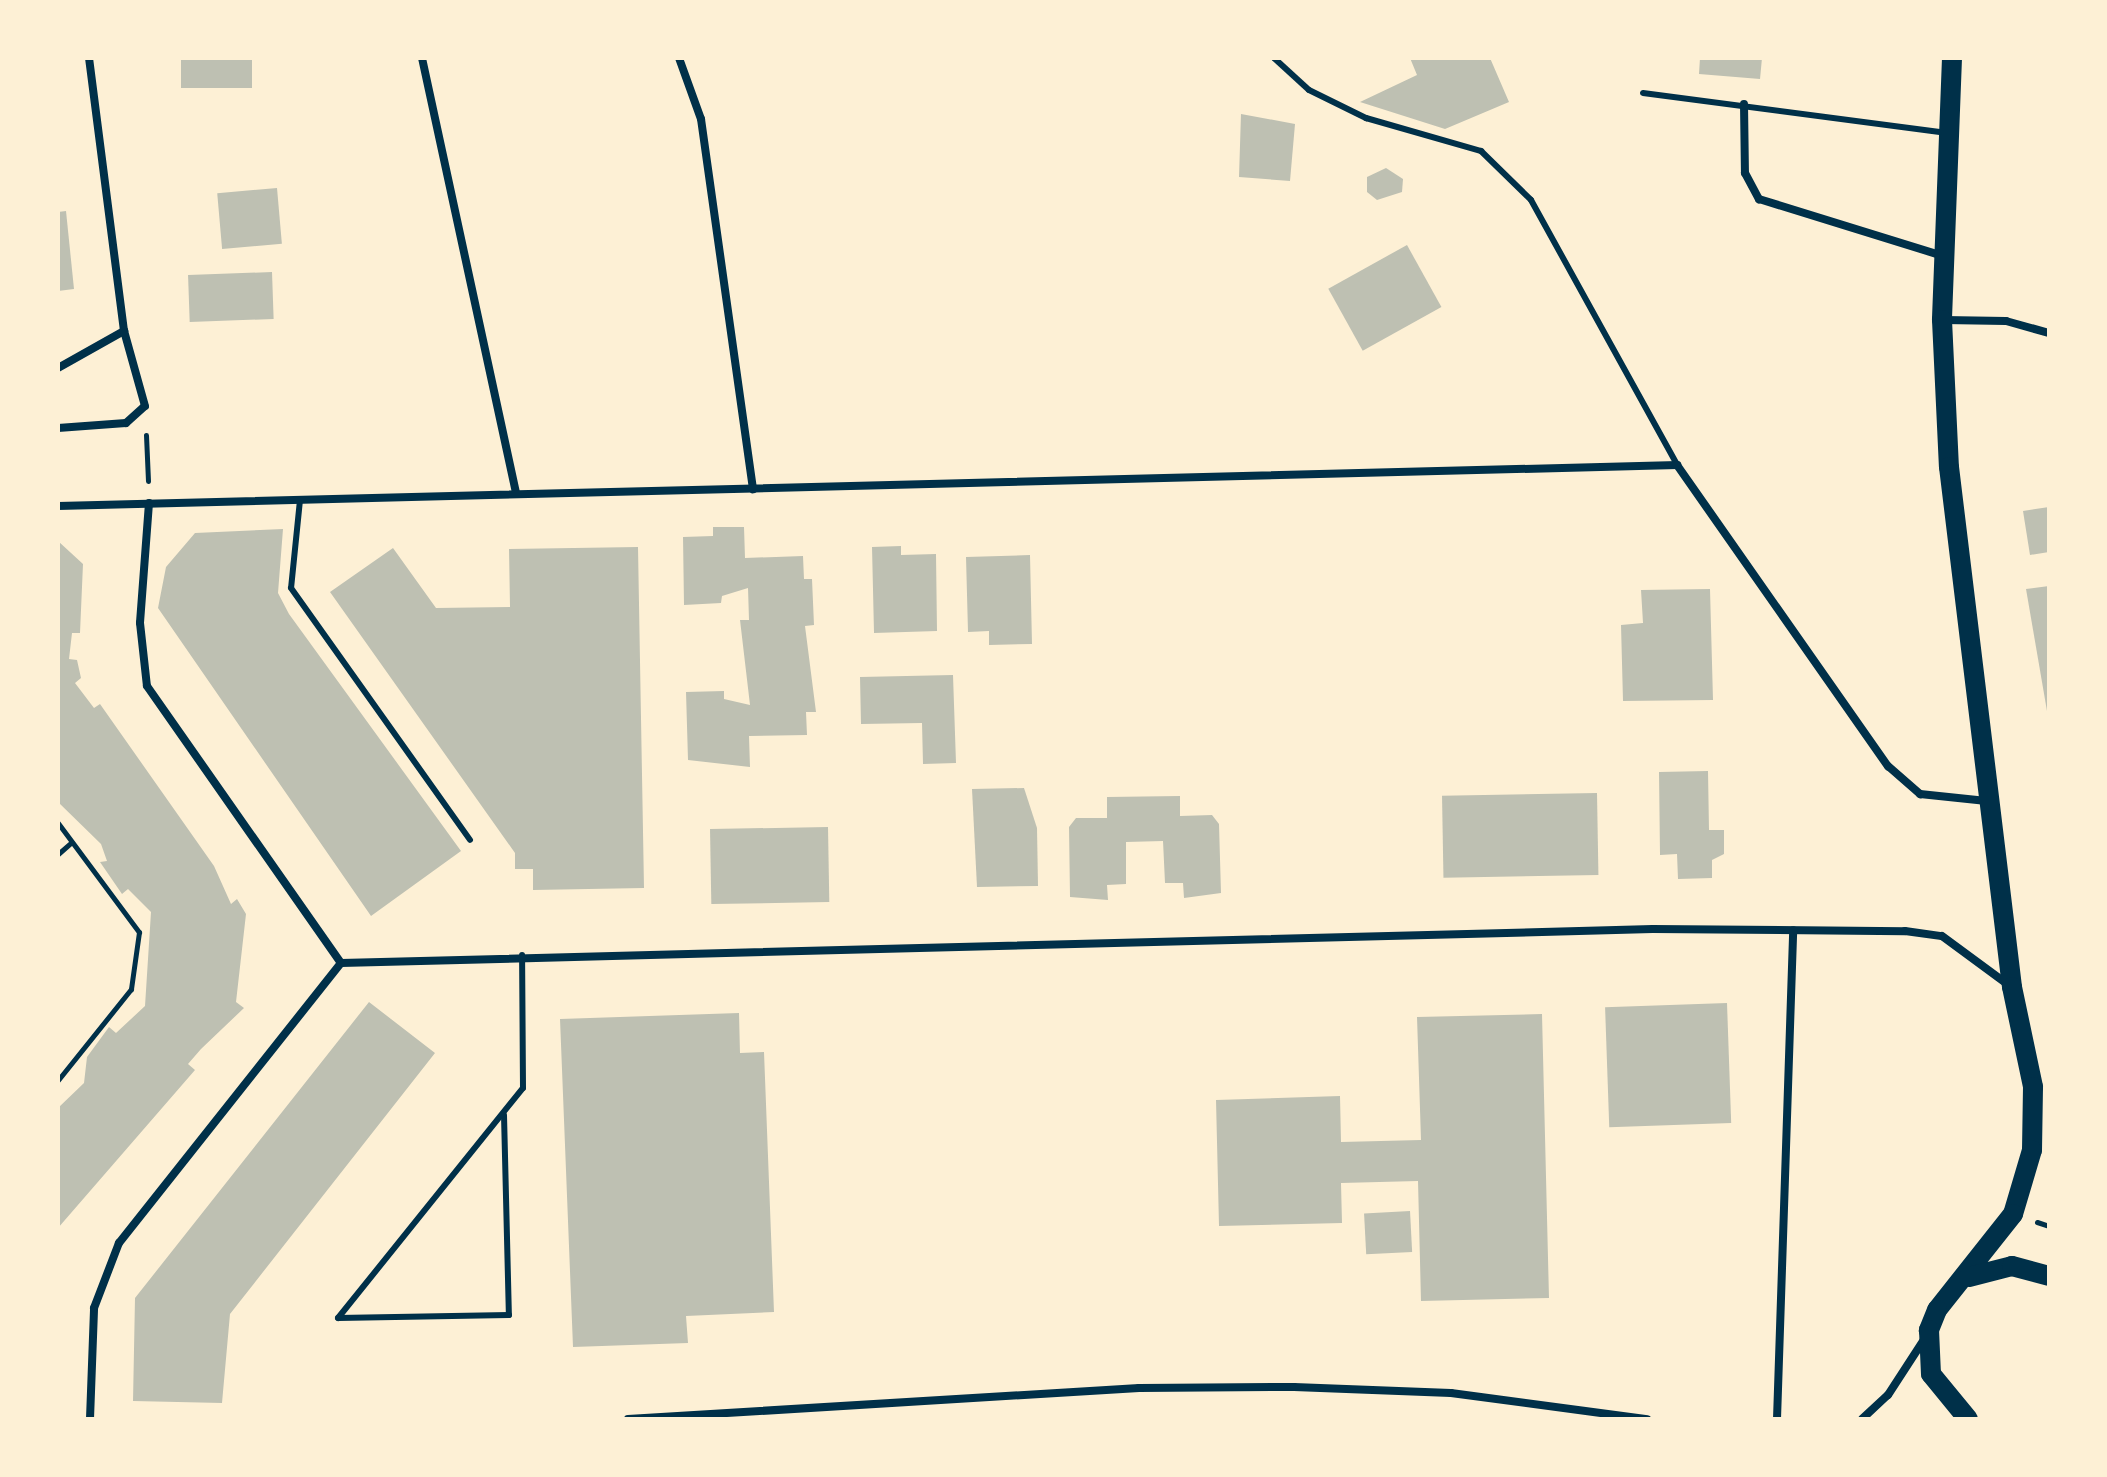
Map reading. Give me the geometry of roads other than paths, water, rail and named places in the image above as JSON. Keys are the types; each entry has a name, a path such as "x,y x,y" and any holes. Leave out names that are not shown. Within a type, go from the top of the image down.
{"main road":[{"path":"1952,58 1942,320 1949,467 2012,987 2033,1087 2049,1116"},
{"path":"1968,1419 1931,1374 1929,1330 1937,1310 2003,1234 2022,1190 2033,1087"},
{"path":"1968,1277 2012,1266 2049,1276"}],"street":[{"path":"58,428 126,423 145,406 124,331 89,58"},
{"path":"422,58 516,494"},
{"path":"679,58 701,119 753,489"},
{"path":"1744,104 1745,173 1759,199 1943,256"},
{"path":"1942,320 2006,321 2049,333"},
{"path":"58,368 124,331"},
{"path":"58,506 1677,465 1888,766 1920,794 1988,801"},
{"path":"149,503 140,623 147,686 341,963"},
{"path":"90,1419 94,1308 119,1243 341,963 736,950 1793,930 1942,936 2012,987"},
{"path":"1777,1419 1793,930"},
{"path":"1862,1419 1908,1369 1929,1330"},
{"path":"628,1419 1139,1388 1294,1387 1451,1393 1647,1419"}],"lane":[{"path":"1274,58 1309,90 1366,118 1481,151 1531,200 1677,465"},
{"path":"1643,93 1948,133"},
{"path":"300,500 291,588 470,840"},
{"path":"504,1115 509,1315 338,1318 523,1088 522,955"}]}
